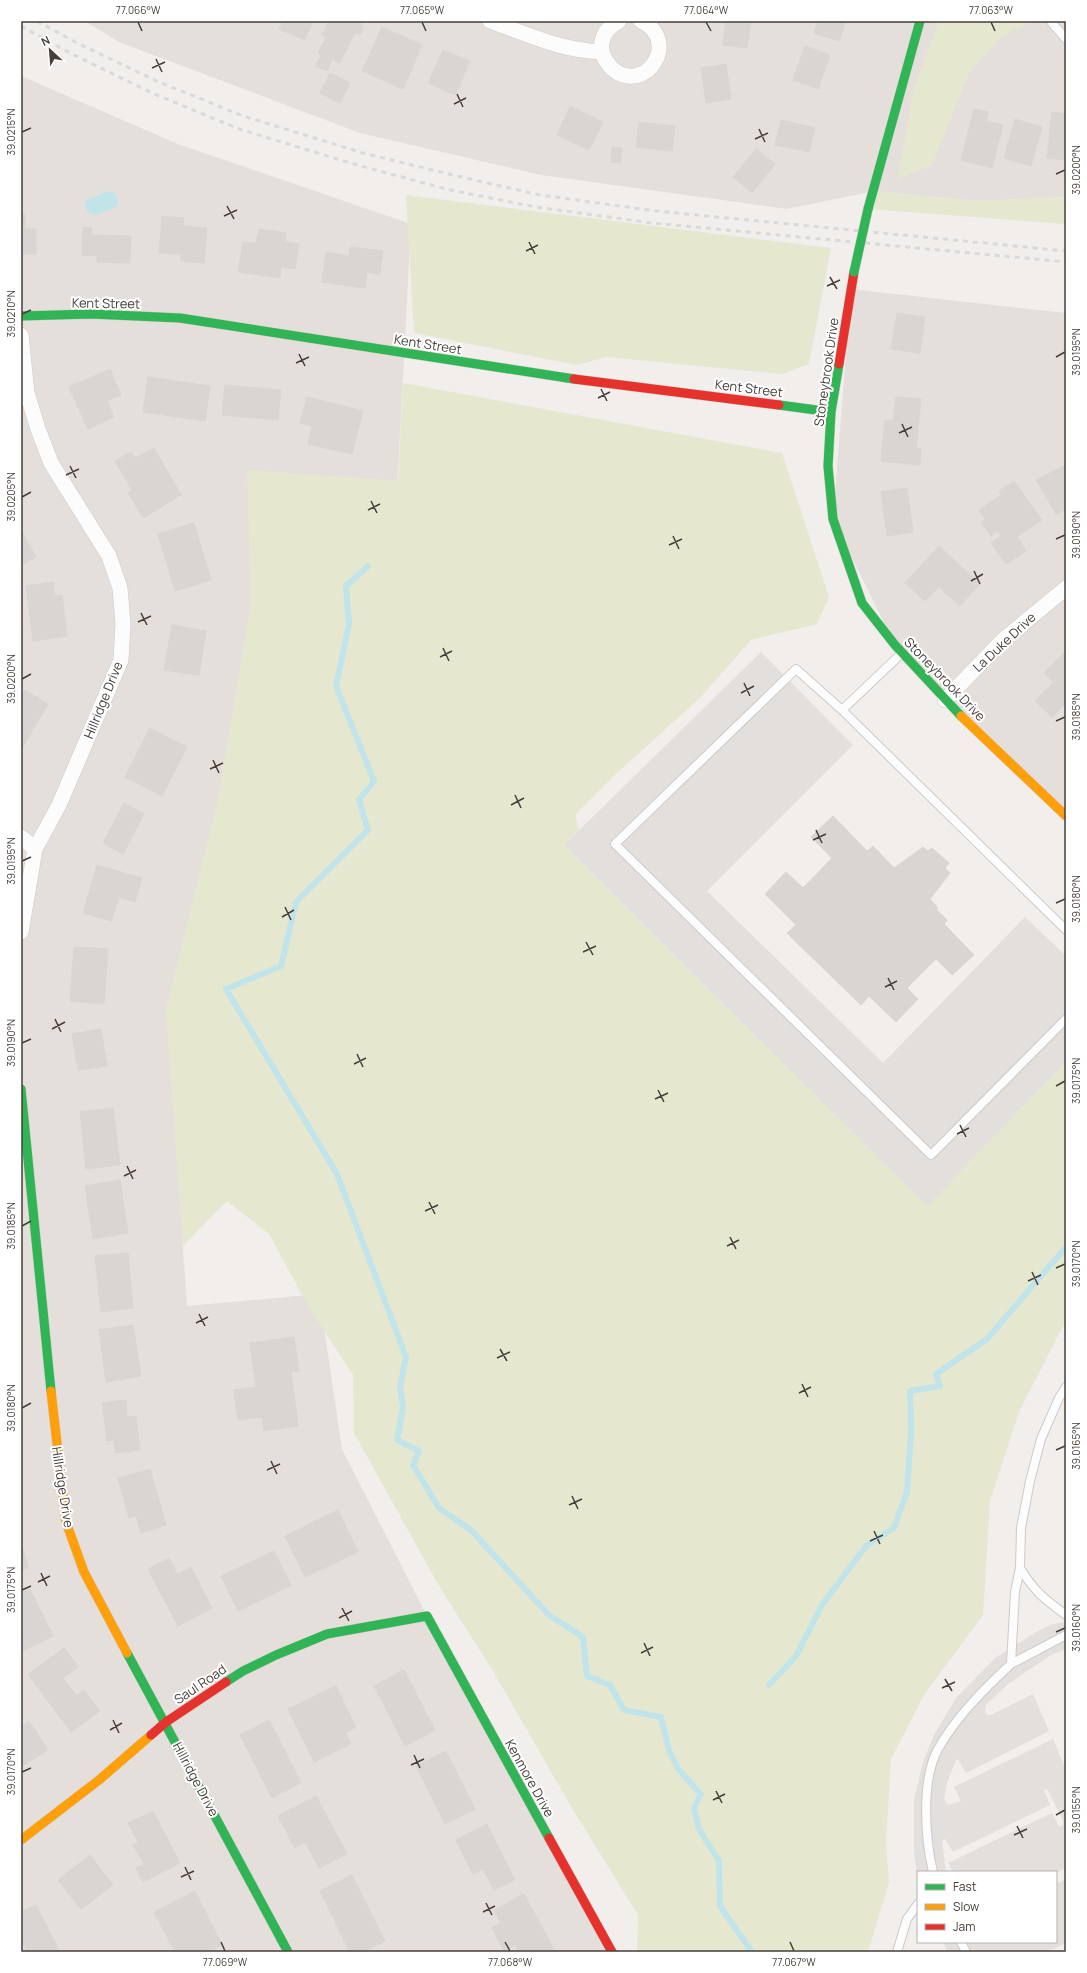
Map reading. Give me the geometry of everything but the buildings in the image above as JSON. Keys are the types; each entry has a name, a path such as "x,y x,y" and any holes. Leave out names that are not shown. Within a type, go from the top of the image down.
{"street":[{"path":"490,21 562,47 583,52 602,52"},
{"path":"619,21 611,26 605,34 602,43 602,52 609,66 623,75 631,76 648,70 654,63 658,54 659,45 652,28 641,21"},
{"name":"Stoneybrook Drive","path":"920,21 868,209 854,272 831,412 828,466 833,519 862,603 902,653 945,700 1066,816"},
{"name":"Kent Street","path":"21,316 91,314 180,318 574,379 831,412"},
{"name":"Hillridge Drive","path":"21,335 27,393 38,429 51,463 109,556 120,588 123,624 121,660 59,805 35,849 21,932"},
{"name":"La Duke Drive","path":"945,700 1003,640 1066,588"},
{"path":"21,837 35,849"},
{"name":"Hillridge Drive","path":"21,1089 61,1490 66,1522 84,1572 166,1722 288,1952"},
{"name":"Saul Road","path":"21,1840 99,1780 166,1722 243,1671 276,1654 327,1634 427,1616"},
{"name":"Kenmore Drive","path":"427,1616 612,1952"}],"lane":[{"path":"1052,23 1066,39"},
{"path":"842,710 902,653"},
{"path":"1065,928 842,710 796,669 615,844 931,1155 1066,1018"},
{"path":"1011,1664 1015,1592 1020,1568 1022,1528 1030,1481 1041,1440 1059,1398 1066,1387"},
{"path":"1020,1568 1033,1588 1049,1604 1066,1616"},
{"path":"933,1871 930,1859 926,1807 932,1766 938,1750 971,1705 1011,1664 1066,1635"},
{"path":"897,1952 907,1919 917,1905"},
{"path":"962,1943 966,1952"}],"shaded area":[{"path":"85,21 1066,21 1066,197 976,201 874,191 787,209 541,175 360,133 119,42"},
{"path":"21,76 178,144 411,224 396,510 182,1236 187,1306 319,1294 342,1449 427,1616 612,1952 21,1952"},
{"path":"851,289 1066,313 1066,816 895,645 833,519"},
{"path":"761,652 853,745 707,891 883,1063 1025,917 1066,956 1066,1062 927,1206 564,845"},
{"path":"1066,1622 1066,1649 1051,1655 1008,1684 986,1705 985,1711 987,1715 991,1715 1033,1694 1049,1731 966,1773 958,1759 956,1760 948,1780 944,1799 949,1805 961,1801 954,1787 1053,1739 1066,1770 1066,1868 1057,1872 1057,1871 952,1871 948,1863 1052,1813 1059,1826 1063,1825 1063,1821 1048,1790 1045,1789 1044,1790 1050,1805 953,1852 945,1839 943,1840 946,1871 917,1871 917,1872 914,1853 914,1800 923,1762 934,1735 956,1698 995,1658 1038,1631 1053,1624"},
{"path":"1066,1879 1066,1943 1047,1952 948,1952 944,1943 1057,1943 1057,1884"}],"green space":[{"path":"939,21 1030,21 1000,38 969,73 932,165 898,179 913,92"},
{"path":"874,191 976,201 1066,197 1066,224 868,209"},
{"path":"406,195 831,248 809,364 782,374 606,357 577,365 414,333"},
{"path":"403,383 782,453 829,597 817,624 751,640 700,698 618,772 575,815 579,830 564,845 927,1206 1066,1062 1066,1320 1019,1412 990,1501 983,1615 924,1695 891,1759 886,1843 889,1883 868,1952 637,1952 638,1915 570,1805 493,1671 439,1586 354,1433 353,1375 307,1304 269,1234 227,1201 183,1246 166,1009 217,804 251,603 247,470 398,481"}],"water":[{"path":"108,191 115,193 118,201 116,207 97,215 88,213 85,206 87,200"}],"waterway":[{"path":"368,566 346,586 349,624 336,686 374,781 359,800 368,830 296,902 281,966 226,989 337,1174 406,1357 400,1387 403,1408 397,1440 419,1451 413,1465 439,1508 471,1530 549,1615 583,1637 587,1676 610,1685 624,1710 661,1717 669,1750 678,1769 701,1794 694,1808 699,1829 719,1861 720,1906 752,1952"},
{"path":"769,1685 796,1656 822,1605 866,1546 894,1528 907,1492 911,1432 910,1391 940,1386 936,1374 987,1339 1066,1247"}],"railway":[{"path":"37,21 75,42 159,82 243,116 363,153 540,195 656,211 1066,251"},
{"path":"21,26 70,53 152,93 239,129 357,165 450,190 536,207 652,223 1066,262"}],"traffic: fast":[{"path":"868,209 920,21"},
{"path":"854,272 868,209"},
{"path":"21,316 91,314 180,318 574,379"},
{"path":"839,364 831,412 828,466 833,519 862,603 895,645 961,716"},
{"path":"779,405 831,412"},
{"path":"21,1089 51,1391"},
{"path":"226,1682 243,1671 276,1655 327,1634 427,1616 549,1838"},
{"path":"127,1653 288,1952"}],"traffic: slow":[{"path":"961,716 1066,816"},
{"path":"51,1391 66,1522 84,1572 127,1653"},
{"path":"21,1840 99,1780 151,1735"}],"traffic: jam":[{"path":"839,364 854,272"},
{"path":"574,379 779,405"},
{"path":"151,1735 166,1722 226,1682"},
{"path":"549,1838 612,1952"}]}
